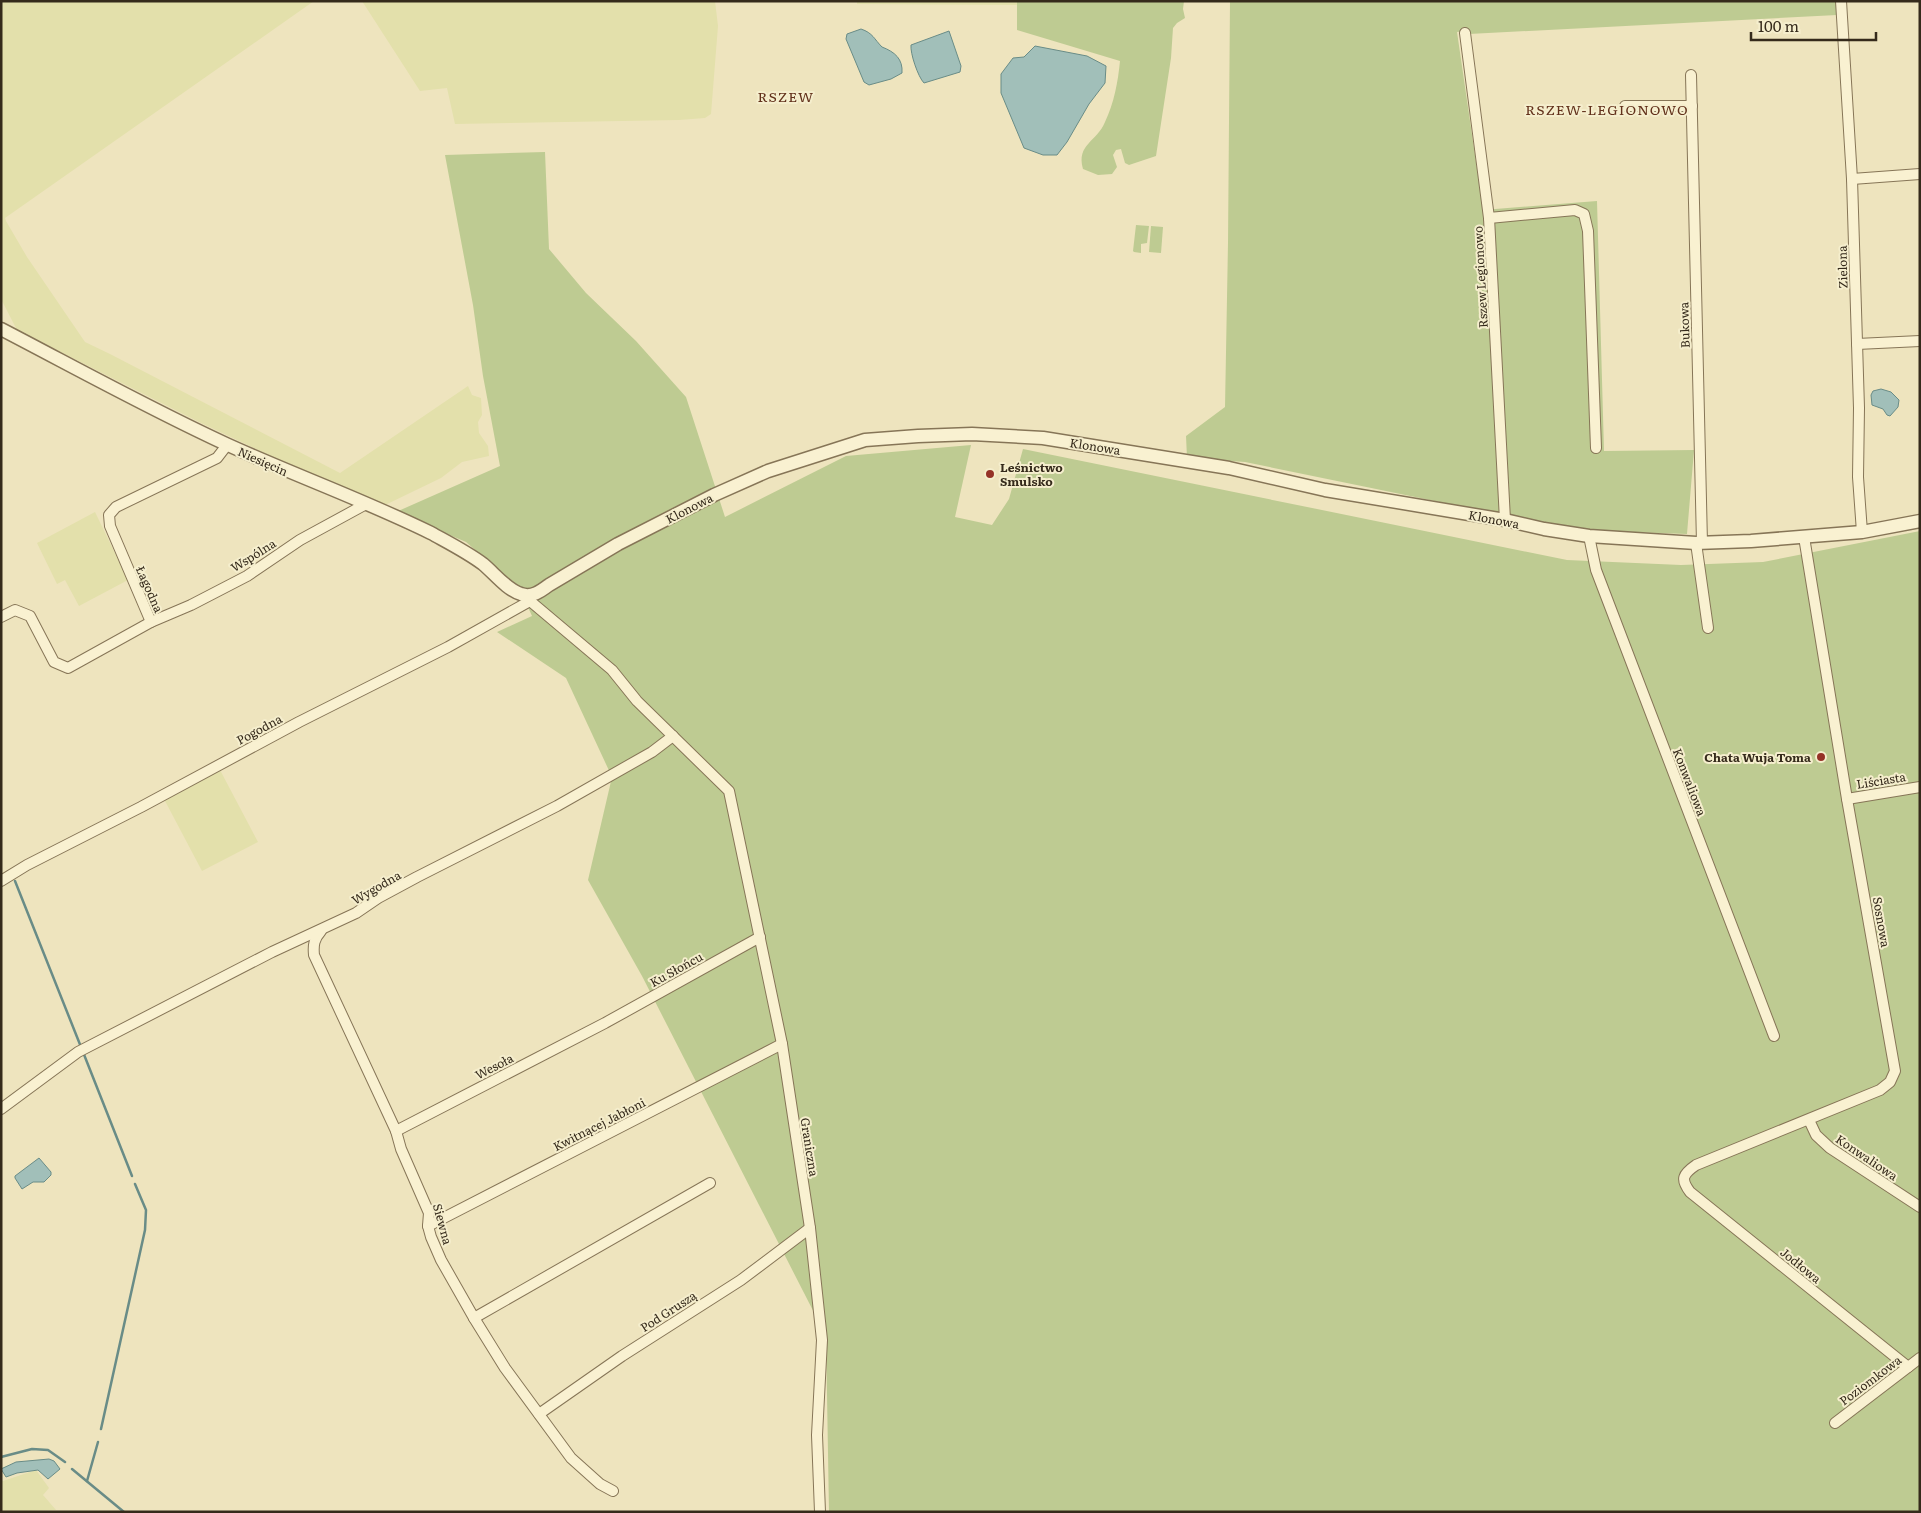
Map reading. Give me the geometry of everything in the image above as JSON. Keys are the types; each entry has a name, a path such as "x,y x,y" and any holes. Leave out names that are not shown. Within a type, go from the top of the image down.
{"street":[{"name":"Zielona","path":"1842,1 1852,179 1859,408 1858,478 1862,532"},
{"name":"Rszew Legionowo","path":"1465,34 1489,218 1505,520"},
{"name":"Bukowa","path":"1691,75 1699,543"},
{"path":"1625,106 1692,106"},
{"path":"1852,179 1920,174"},
{"path":"1489,218 1575,210 1584,214 1588,231 1596,448"},
{"name":"Niesięcin","path":"1,328 170,418 227,445 422,529 465,553 526,598"},
{"path":"1856,344 1920,340"},
{"name":"Klonowa","path":"526,598 540,592 548,585 618,544 742,482 849,443 891,437 972,434 1043,438 1228,468 1325,490 1589,536 1699,543 1862,532 1920,521"},
{"name":"Łagodna","path":"1,617 15,610 30,616 54,662 68,668 151,622 110,526 109,515 116,506 218,458 227,445"},
{"name":"Wspólna","path":"151,622 191,605 247,576 300,540 366,504"},
{"name":"Konwaliowa","path":"1589,536 1596,570 1774,1036"},
{"name":"Sosnowa","path":"1683,1179 1686,1171 1696,1165 1880,1090 1890,1082 1895,1071 1847,799 1804,537"},
{"path":"1699,543 1708,628"},
{"path":"526,598 612,670 637,701 672,736"},
{"name":"Pogodna","path":"1,881 27,865 141,807 299,722 448,647 526,598"},
{"name":"Graniczna","path":"672,736 729,791 782,1044 810,1228 822,1340 817,1435 820,1512"},
{"name":"Wygodna","path":"1,1109 82,1050 272,952 356,913 378,898 417,877 557,806 652,752 672,736"},
{"name":"Liściasta","path":"1847,799 1920,787"},
{"name":"Siewna","path":"321,930 315,938 314,955 396,1131 401,1149 429,1213 428,1226 441,1260 505,1368 571,1458 600,1484 613,1491"},
{"name":"Ku Słońcu","path":"604,1023 760,937"},
{"name":"Wesoła","path":"396,1131 604,1023"},
{"name":"Kwitnącej Jabłoni","path":"428,1226 782,1044"},
{"name":"Konwaliowa","path":"1809,1120 1816,1134 1830,1148 1920,1207"},
{"name":"Jodłowa","path":"1683,1179 1690,1192 1908,1367"},
{"path":"474,1318 710,1183"},
{"name":"Pod Gruszą","path":"539,1414 622,1356 741,1280 810,1228"},
{"name":"Poziomkowa","path":"1834,1423 1920,1358"}],"shaded area":[{"path":"1,1 314,1 5,218 6,221 27,257 85,342 340,473 468,386 472,395 481,398 482,415 478,422 479,433 488,446 489,456 462,462 441,478 383,506 302,471 199,422 17,330 1,299"},
{"path":"362,1 715,1 718,26 711,114 705,118 679,120 455,124 447,88 420,91"},
{"path":"857,1 1017,1 1017,5 857,4"},
{"path":"95,512 128,580 79,606 65,580 57,584 37,543"},
{"path":"220,770 258,842 202,871 164,799"},
{"path":"36,1470 49,1488 43,1495 56,1510 1,1512 1,1480 3,1481"}],"green space":[{"path":"1017,1 1184,1 1185,18 1173,28 1171,58 1156,156 1129,165 1125,163 1121,149 1116,150 1113,155 1117,167 1112,174 1098,175 1083,169 1082,154 1101,129 1111,107 1117,85 1120,61 1017,30"},
{"path":"1230,1 1837,1 1837,15 1469,34 1467,31 1457,32 1483,210 1597,201 1604,451 1694,450 1687,534 1576,530 1245,462 1187,458 1186,436 1225,407"},
{"path":"545,152 549,249 586,293 636,341 686,397 725,517 846,456 971,445 955,517 992,525 1009,499 1023,449 1567,560 1681,565 1763,562 1920,531 1920,1512 829,1512 826,1336 642,976 588,880 612,777 566,678 497,632 532,616 520,589 466,542 396,512 500,466 445,155"},
{"path":"1136,225 1149,226 1147,243 1141,244 1141,253 1133,251"},
{"path":"1151,226 1163,227 1161,253 1149,252"}],"water":[{"path":"861,29 871,34 882,47 891,51 900,60 902,73 891,79 869,85 864,82 846,39 847,34"},
{"path":"949,31 961,66 960,72 924,83 915,65 911,45"},
{"path":"1035,46 1087,56 1106,66 1105,83 1089,104 1067,142 1057,155 1043,155 1024,148 1001,93 1001,74 1013,58 1024,57"},
{"path":"1881,389 1891,392 1899,400 1898,407 1890,416 1883,409 1872,405 1871,395 1873,391"},
{"path":"39,1158 51,1172 51,1175 44,1182 33,1182 22,1189 15,1176"},
{"path":"49,1459 54,1461 60,1469 48,1479 38,1470 17,1473 6,1477 1,1469 16,1462"}],"waterway":[{"path":"15,881 81,1047"},
{"path":"83,1052 132,1176"},
{"path":"101,1429 145,1230 146,1210 135,1184"},
{"path":"87,1481 98,1442"},
{"path":"1,1457 32,1449 48,1450 65,1462"},
{"path":"72,1469 124,1512"}],"place":[{"name":"Leśnictwo Smulsko","path":"990,474"},
{"name":"Chata Wuja Toma","path":"1821,757"}],"district":[{"name":"RSZEW","path":"786,96"},
{"name":"RSZEW-LEGIONOWO","path":"1607,109"}]}
